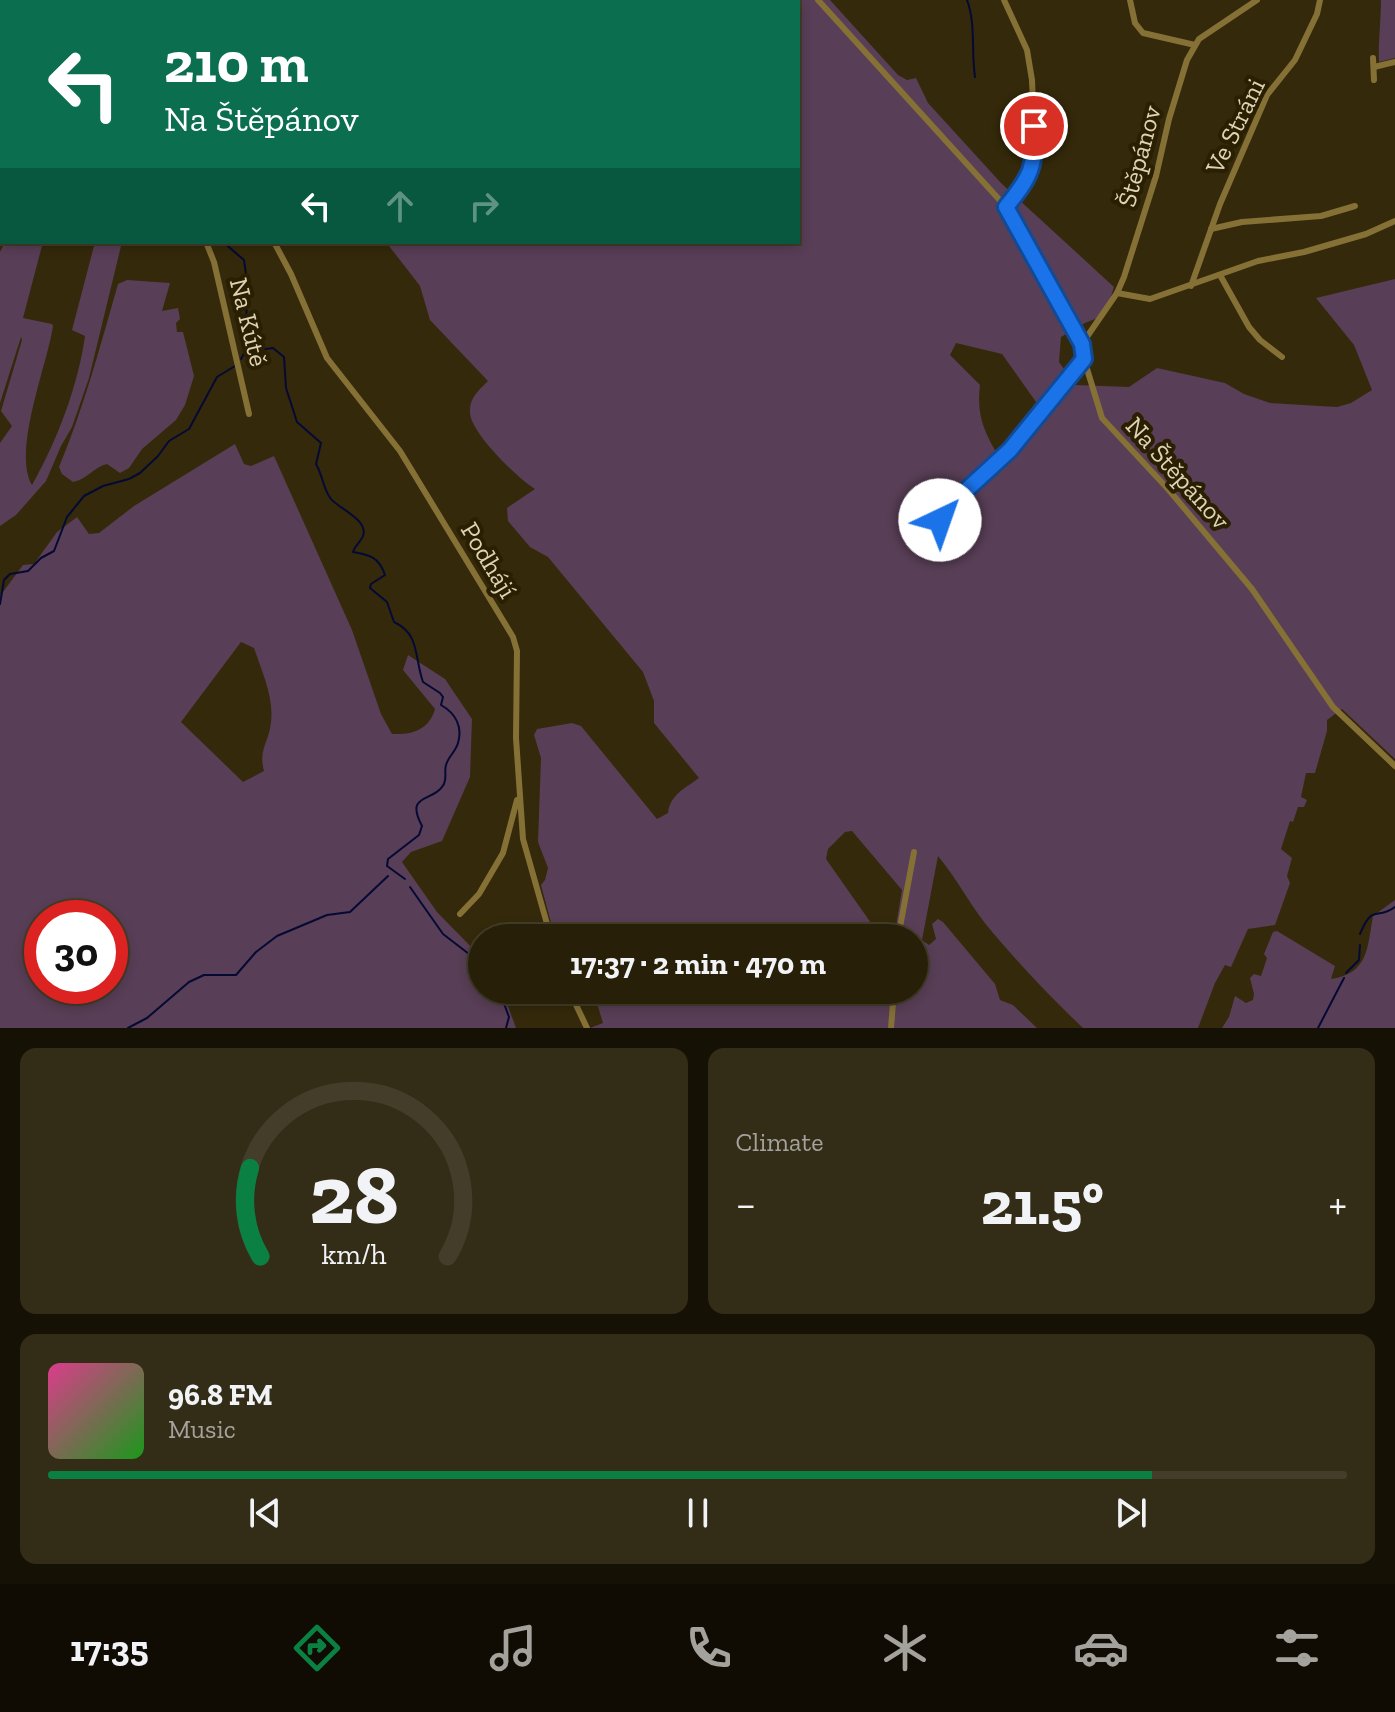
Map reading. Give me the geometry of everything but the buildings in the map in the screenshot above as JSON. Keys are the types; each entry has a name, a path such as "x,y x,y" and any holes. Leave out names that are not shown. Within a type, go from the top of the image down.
{"street":[{"name":"Na Štěpánov","path":"818,0 1006,207 1082,344 1102,418 1168,489 1252,589 1333,707 1395,766"},
{"path":"1004,0 1027,50 1032,80 1035,149 1029,179 1006,207"},
{"path":"1130,0 1135,23 1143,33 1195,45 1199,39 1257,0"},
{"name":"Ve Stráni","path":"1191,286 1211,229 1267,95 1295,60 1317,14 1320,0"},
{"name":"Štěpánov","path":"1082,344 1117,293 1124,277 1156,176 1187,60 1195,45"},
{"path":"1373,58 1374,80"},
{"path":"1374,67 1395,62"},
{"path":"1211,229 1242,222 1321,216 1355,206"},
{"path":"1117,293 1150,299 1258,261 1304,252 1366,234 1395,221"},
{"name":"Na Kútě","path":"207,244 214,262 249,414"},
{"name":"Podhájí","path":"275,244 327,358 400,451 513,637 517,660 519,797 523,839 547,924"},
{"path":"1220,275 1249,327 1282,357"},
{"path":"940,520 961,495 1010,450 1084,359"},
{"path":"460,914 479,894 503,853 519,797"},
{"path":"901,924 914,852"},
{"path":"576,1004 587,1028"},
{"path":"891,1028 893,1004"}],"shaded area":[{"path":"800,0 830,0 898,75 907,80 916,78 928,103 1002,184 1114,287 1105,315 1061,337 1059,362 1076,385 1129,387 1157,368 1225,383 1270,403 1337,407 1351,403 1372,390 1354,345 1316,298 1395,279 1395,759 1342,709 1327,720 1327,731 1315,773 1306,773 1301,797 1307,800 1304,807 1298,807 1293,822 1290,821 1281,849 1292,858 1287,876 1290,883 1275,925 1248,929 1231,967 1225,965 1215,983 1198,1028 1083,1028 1036,982 993,933 938,856 925,924 896,924 902,890 852,831 845,832 828,849 826,859 872,924 551,924 541,885 548,868 538,842 541,758 534,735 537,729 572,723 581,726 657,819 668,813 679,792 699,778 654,723 654,701 643,672 548,557 530,547 508,521 507,508 535,489 496,455 472,422 471,403 488,381 430,320 420,286 388,244 800,244","holes":["956,343 1002,354 1046,416 1003,463 992,444 980,407 980,385 950,355"]},
{"path":"1381,0 1395,0 1395,58 1379,62 1379,47"},
{"path":"4,244 42,244 23,318 53,326 28,430 27,470 32,485 58,432 72,394 85,336 72,330 94,244 122,244 89,378 72,427 46,481 16,515 0,526 0,443 12,426 1,411 22,340 21,337 0,403 0,252"},
{"path":"127,280 170,283 162,311 178,308 180,319 176,323 177,332 183,332 194,376 185,405 176,420 142,449 129,468 120,473 107,464 73,482 62,474 59,467 84,399 118,284"},
{"path":"235,444 244,464 251,466 274,456 352,630 381,714 392,734 419,730 429,722 435,709 403,670 408,655 445,679 472,719 470,777 442,841 411,852 402,862 437,912 468,944 468,1004 507,1004 516,1028 0,1028 0,596 23,565 34,564 57,532 77,517 89,534 99,533 134,506","holes":["241,642 254,648 271,703 270,729 262,757 264,771 243,782 181,722"]},
{"path":"1395,900 1395,1028 1222,1028 1235,996 1246,1003 1253,1000 1250,978 1254,974 1261,976 1267,958 1264,954 1273,932 1277,931 1335,966 1331,979 1343,976 1353,971 1364,957 1373,916"},
{"path":"938,919 995,984 1000,1000 1013,1005 1037,1028 590,1028 603,1023 597,1004 928,1004 928,944 936,939 932,924"}],"waterway":[{"path":"967,0 975,77"},
{"path":"225,244 244,260 248,288 244,347 252,351 273,348 284,357 286,388 297,422 321,443 316,464 326,491 364,530 353,552 373,558 385,575 370,588 387,602 394,622 412,639 423,682 440,693 443,697 441,705 454,716 459,726 458,743 446,765 444,784 434,794 422,799 416,808 422,826 419,835 388,859 387,866 405,879"},
{"path":"241,359 246,350"},
{"path":"0,604 4,580 10,574 28,571 54,551 67,517 84,496 140,473 169,441 189,429 217,377 235,366"},
{"path":"128,1028 147,1018 189,982 204,975 236,975 256,952 277,936 327,915 350,912 388,876"},
{"path":"410,887 443,934 468,953"},
{"path":"1360,934 1368,919 1395,907"},
{"path":"1346,973 1359,960 1360,945"},
{"path":"1318,1028 1344,978"},
{"path":"504,1004 509,1017 506,1028"}],"route":[{"path":"940,520 961,495 1010,450 1084,359 1082,344 1006,207 1029,179 1034,164 1034,126"}]}
